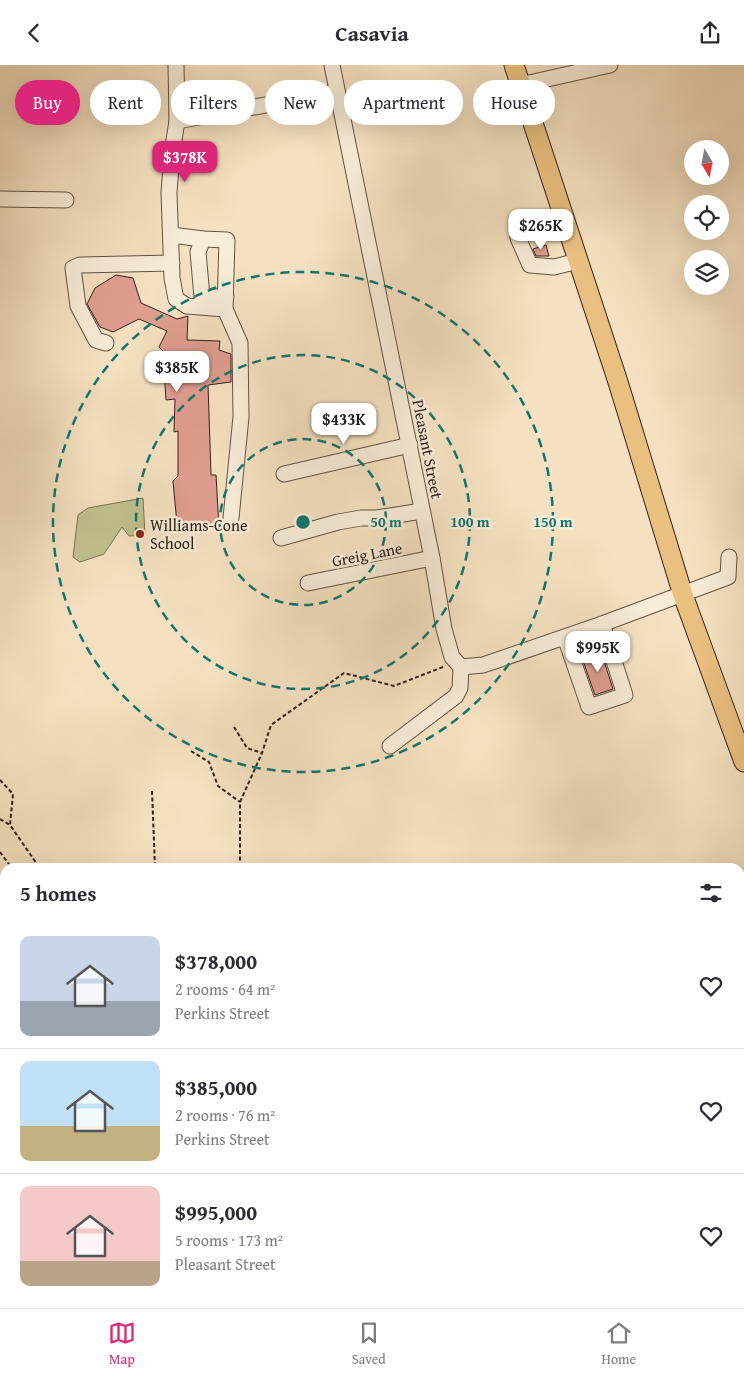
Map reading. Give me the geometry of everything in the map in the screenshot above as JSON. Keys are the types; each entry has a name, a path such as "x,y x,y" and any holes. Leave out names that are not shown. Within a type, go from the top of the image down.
{"main road":[{"path":"514,65 518,80"},
{"path":"533,125 618,382 683,595 744,762"}],"street":[{"path":"176,65 176,80"},
{"name":"Pleasant Street","path":"332,65 410,445 444,629 455,666"},
{"path":"542,80 610,65"},
{"path":"255,107 338,92"},
{"path":"176,125 169,193 172,278 176,299 186,305 197,307 225,303"},
{"path":"0,199 66,200"},
{"path":"563,217 522,231 518,237 522,249 530,265 554,267 578,261"},
{"path":"171,235 227,240 225,303 240,343 241,417 231,518"},
{"path":"203,239 198,252 202,297 225,303"},
{"path":"106,343 96,340 78,306 73,268 80,265 172,263"},
{"path":"284,475 410,445"},
{"path":"281,538 338,522 422,511"},
{"path":"390,746 456,696 460,688 455,666 483,665 683,595 728,577 729,557"},
{"name":"Greig Lane","path":"308,583 432,558"},
{"path":"565,637 590,707 625,695 602,624"}],"path":[{"path":"240,863 240,802 262,753 271,725 344,673 394,686 455,666"},
{"path":"234,727 246,748 262,753"},
{"path":"191,751 209,762 218,785 240,802"},
{"path":"0,779 13,794 10,825"},
{"path":"152,791 155,863"},
{"path":"0,819 10,825 36,863"},
{"path":"0,852 8,863"}],"green space":[{"path":"143,498 145,535 129,536 122,527 104,554 80,562 73,557 78,515 88,508"}],"building":[{"path":"546,245 549,256 536,256 533,249"},
{"path":"116,275 133,278 141,303 177,319 188,316 187,340 220,341 219,350 231,354 231,382 208,385 211,475 216,475 219,528 177,524 173,481 178,476 178,431 174,432 175,399 166,400 163,351 159,347 167,331 139,319 113,332 100,327 87,304 95,288"},
{"path":"601,652 613,689 595,695 582,658"}],"place":[{"name":"Williams-Cone School","path":"140,534"}]}
